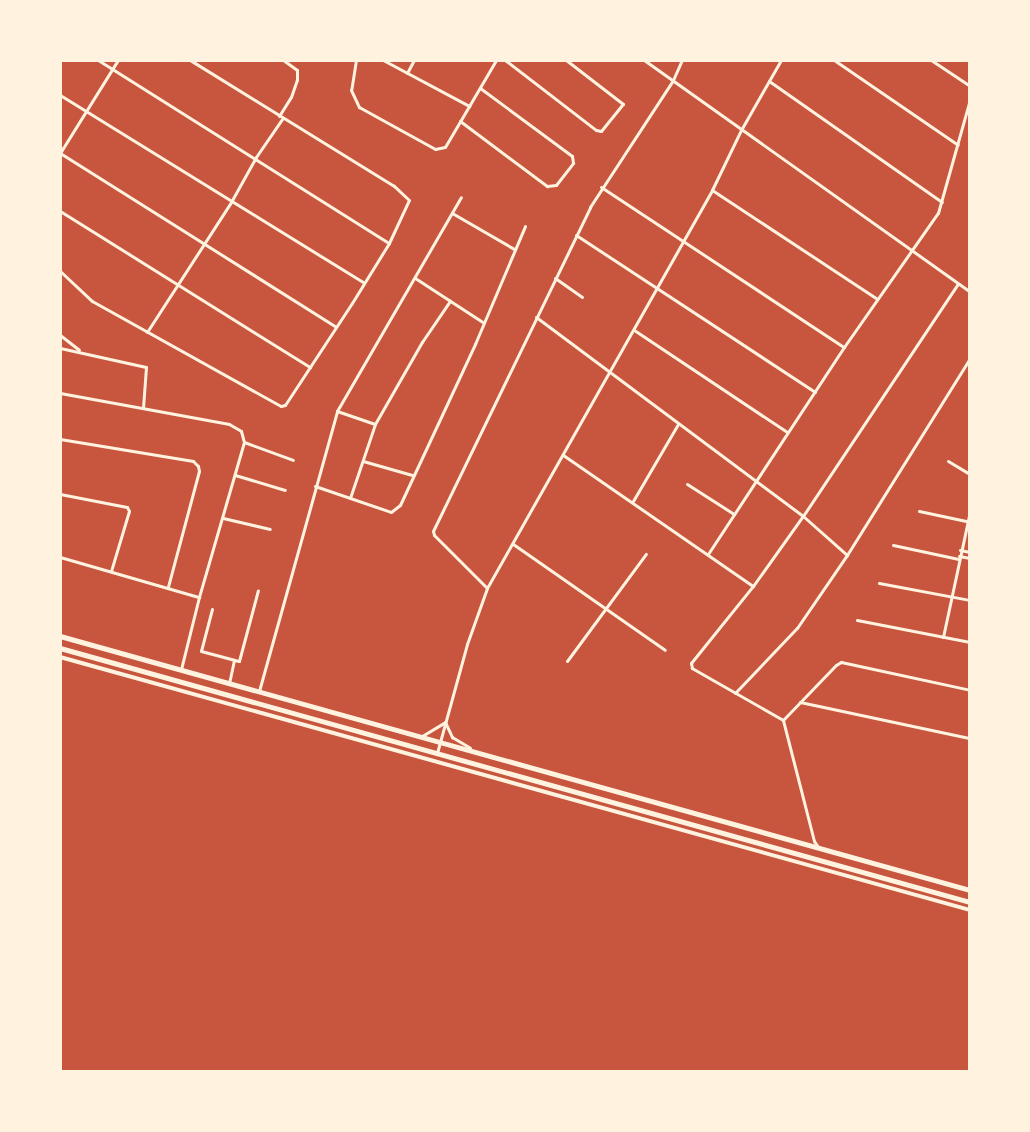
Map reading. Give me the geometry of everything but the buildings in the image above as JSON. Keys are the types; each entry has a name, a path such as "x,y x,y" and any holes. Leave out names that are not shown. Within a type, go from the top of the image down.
{"main road":[{"path":"60,636 970,890"},
{"path":"60,648 970,902"}],"street":[{"path":"98,60 256,157 389,243"},
{"path":"118,60 60,153 336,327"},
{"path":"60,271 92,301 280,406 285,405 389,243 409,200 394,186 190,60"},
{"path":"147,332 231,202 281,118 297,80 297,70 283,60"},
{"path":"356,60 351,90 360,107 435,149 441,149 496,60"},
{"path":"383,60 469,106"},
{"path":"407,73 414,60"},
{"path":"505,60 596,130 602,131 623,104 566,60"},
{"path":"644,60 970,292"},
{"path":"487,588 433,533 601,187 673,80 682,60"},
{"path":"437,753 467,644 487,588 634,330 781,60"},
{"path":"834,60 958,145"},
{"path":"931,60 970,86"},
{"path":"769,81 943,202"},
{"path":"460,121 547,186 555,185 573,163 572,156 480,88"},
{"path":"60,95 363,282"},
{"path":"708,554 787,432 943,202 970,99"},
{"path":"601,187 844,347"},
{"path":"712,189 878,300"},
{"path":"258,691 337,411 461,197"},
{"path":"60,211 310,367"},
{"path":"452,213 514,249"},
{"path":"315,486 391,512 400,505 484,323 525,226"},
{"path":"576,235 656,290 815,392"},
{"path":"415,277 484,323"},
{"path":"555,278 582,297"},
{"path":"820,849 814,841 783,720 692,668 691,663 753,586 803,516 958,284"},
{"path":"350,498 375,424 422,342 450,301"},
{"path":"536,317 756,480 803,516 847,555"},
{"path":"634,330 787,432"},
{"path":"60,335 80,352"},
{"path":"60,348 146,367 143,408"},
{"path":"735,693 797,628 847,555 970,358"},
{"path":"60,393 236,426 242,431 244,442 198,597 181,670"},
{"path":"337,411 375,424"},
{"path":"633,501 678,424"},
{"path":"60,439 193,461 198,466 199,471 168,587"},
{"path":"244,442 293,460"},
{"path":"563,455 633,501 753,586"},
{"path":"363,461 412,475"},
{"path":"948,461 970,474"},
{"path":"235,475 285,489"},
{"path":"687,484 734,514"},
{"path":"60,494 127,507 129,511 111,571"},
{"path":"919,511 966,521"},
{"path":"943,637 966,521 970,511"},
{"path":"223,518 270,529"},
{"path":"513,544 607,607 665,650"},
{"path":"893,545 970,558"},
{"path":"960,550 970,552"},
{"path":"567,661 646,554"},
{"path":"60,557 198,597"},
{"path":"879,583 970,600"},
{"path":"212,609 201,651 239,661 258,590"},
{"path":"857,620 970,642"},
{"path":"60,657 970,910"},
{"path":"229,683 234,660"},
{"path":"783,720 838,663 970,690"},
{"path":"800,702 970,738"},
{"path":"420,736 445,722"},
{"path":"445,722 452,737 476,752"}]}
